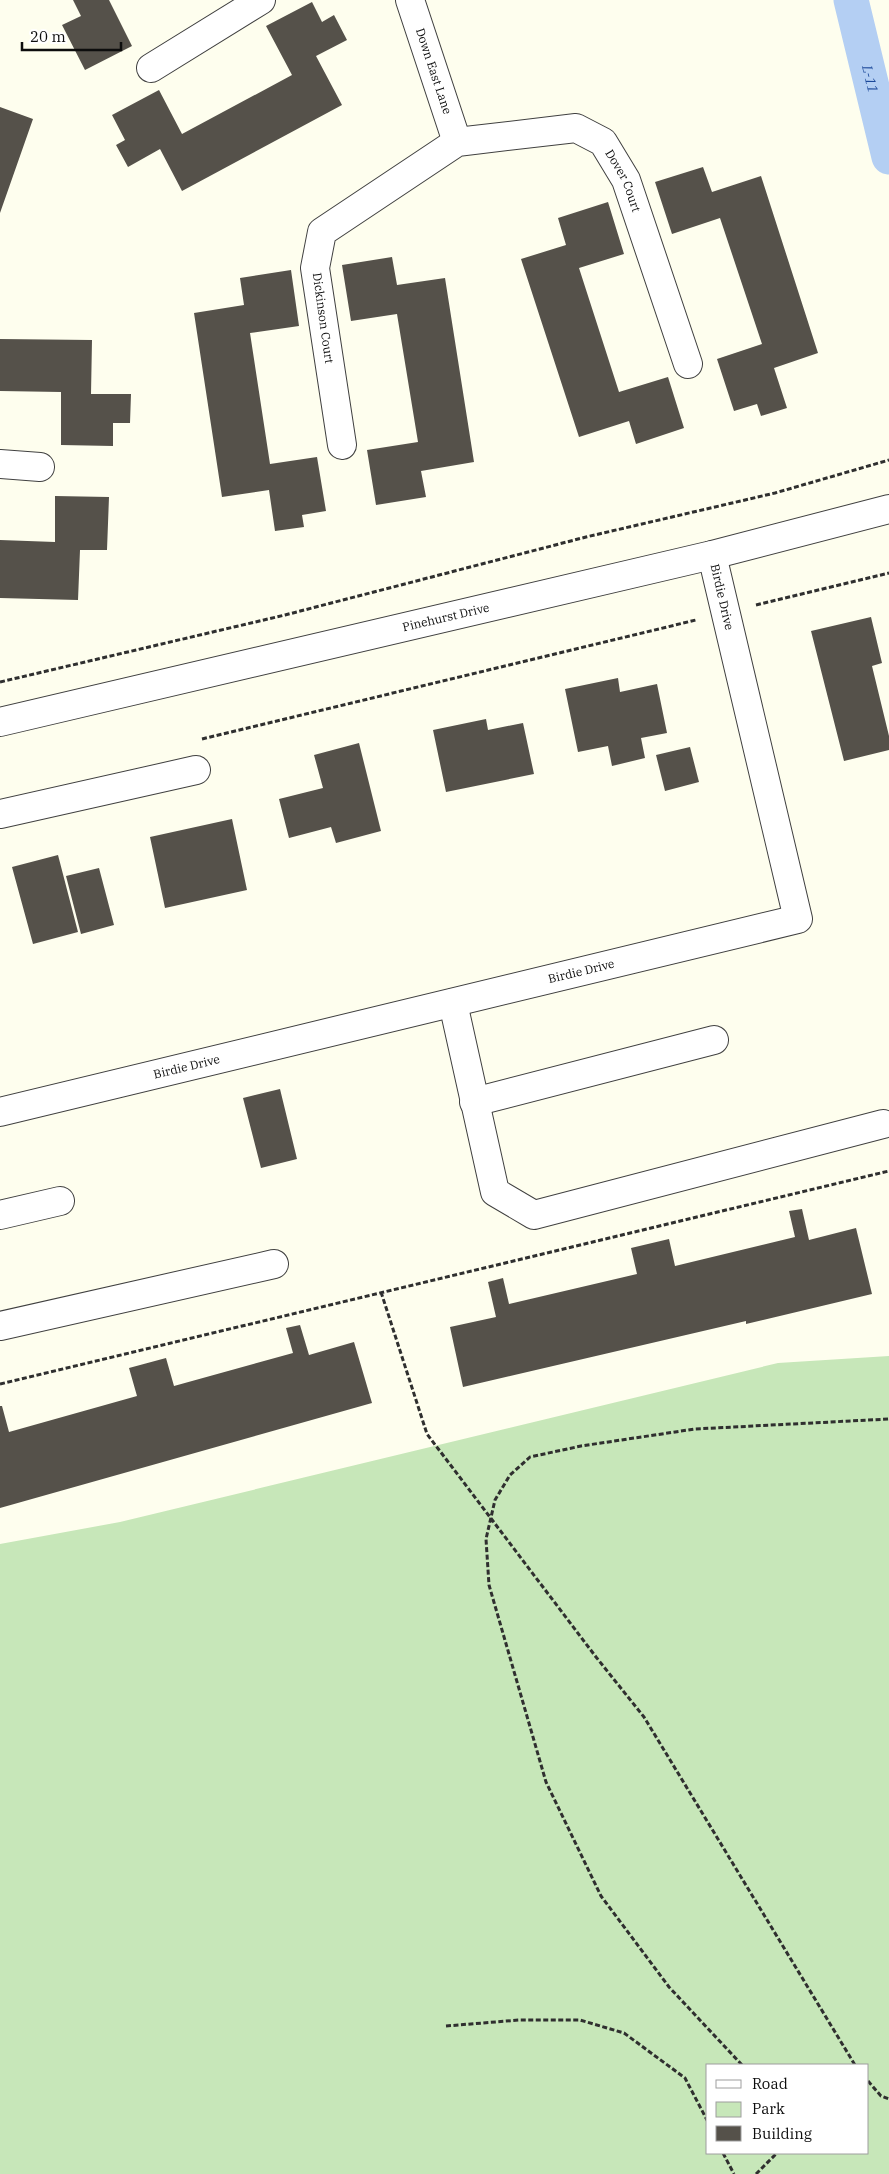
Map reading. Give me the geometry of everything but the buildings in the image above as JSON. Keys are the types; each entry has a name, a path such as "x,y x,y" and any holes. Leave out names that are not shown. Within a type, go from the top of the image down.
{"street":[{"path":"151,68 261,0"},
{"name":"Down East Lane","path":"410,0 457,142"},
{"name":"Dover Court","path":"457,142 576,128 603,142 626,180 688,364"},
{"name":"Dickinson Court","path":"342,445 315,268 322,232 457,142"},
{"path":"0,464 40,467"},
{"name":"Pinehurst Drive","path":"0,722 712,555 889,509"},
{"name":"Birdie Drive","path":"0,1112 798,919 712,555"},
{"path":"0,814 196,770"},
{"path":"452,1003 494,1192 534,1215 883,1124"},
{"path":"474,1102 714,1040"},
{"path":"0,1215 60,1200"},
{"path":"0,1326 274,1264"}],"path":[{"path":"0,682 285,615 586,537 775,493 889,460"},
{"path":"193,742 488,669 889,574"},
{"path":"0,1384 889,1171"},
{"path":"381,1292 427,1434 644,1717 854,2064"},
{"path":"741,2064 668,1988 601,1896 546,1782 489,1585 486,1539 491,1517 495,1500 510,1475 530,1457 581,1446 695,1429 889,1419"},
{"path":"446,2026 519,2020 580,2020 624,2033 685,2078 706,2118"},
{"path":"869,2081 881,2096 889,2099"},
{"path":"724,2154 734,2174"},
{"path":"756,2174 776,2154"}],"green space":[{"path":"889,1356 889,2174 0,2174 0,1544 120,1522 778,1363"}],"waterway":[{"name":"L-11","path":"851,0 889,157"}]}
